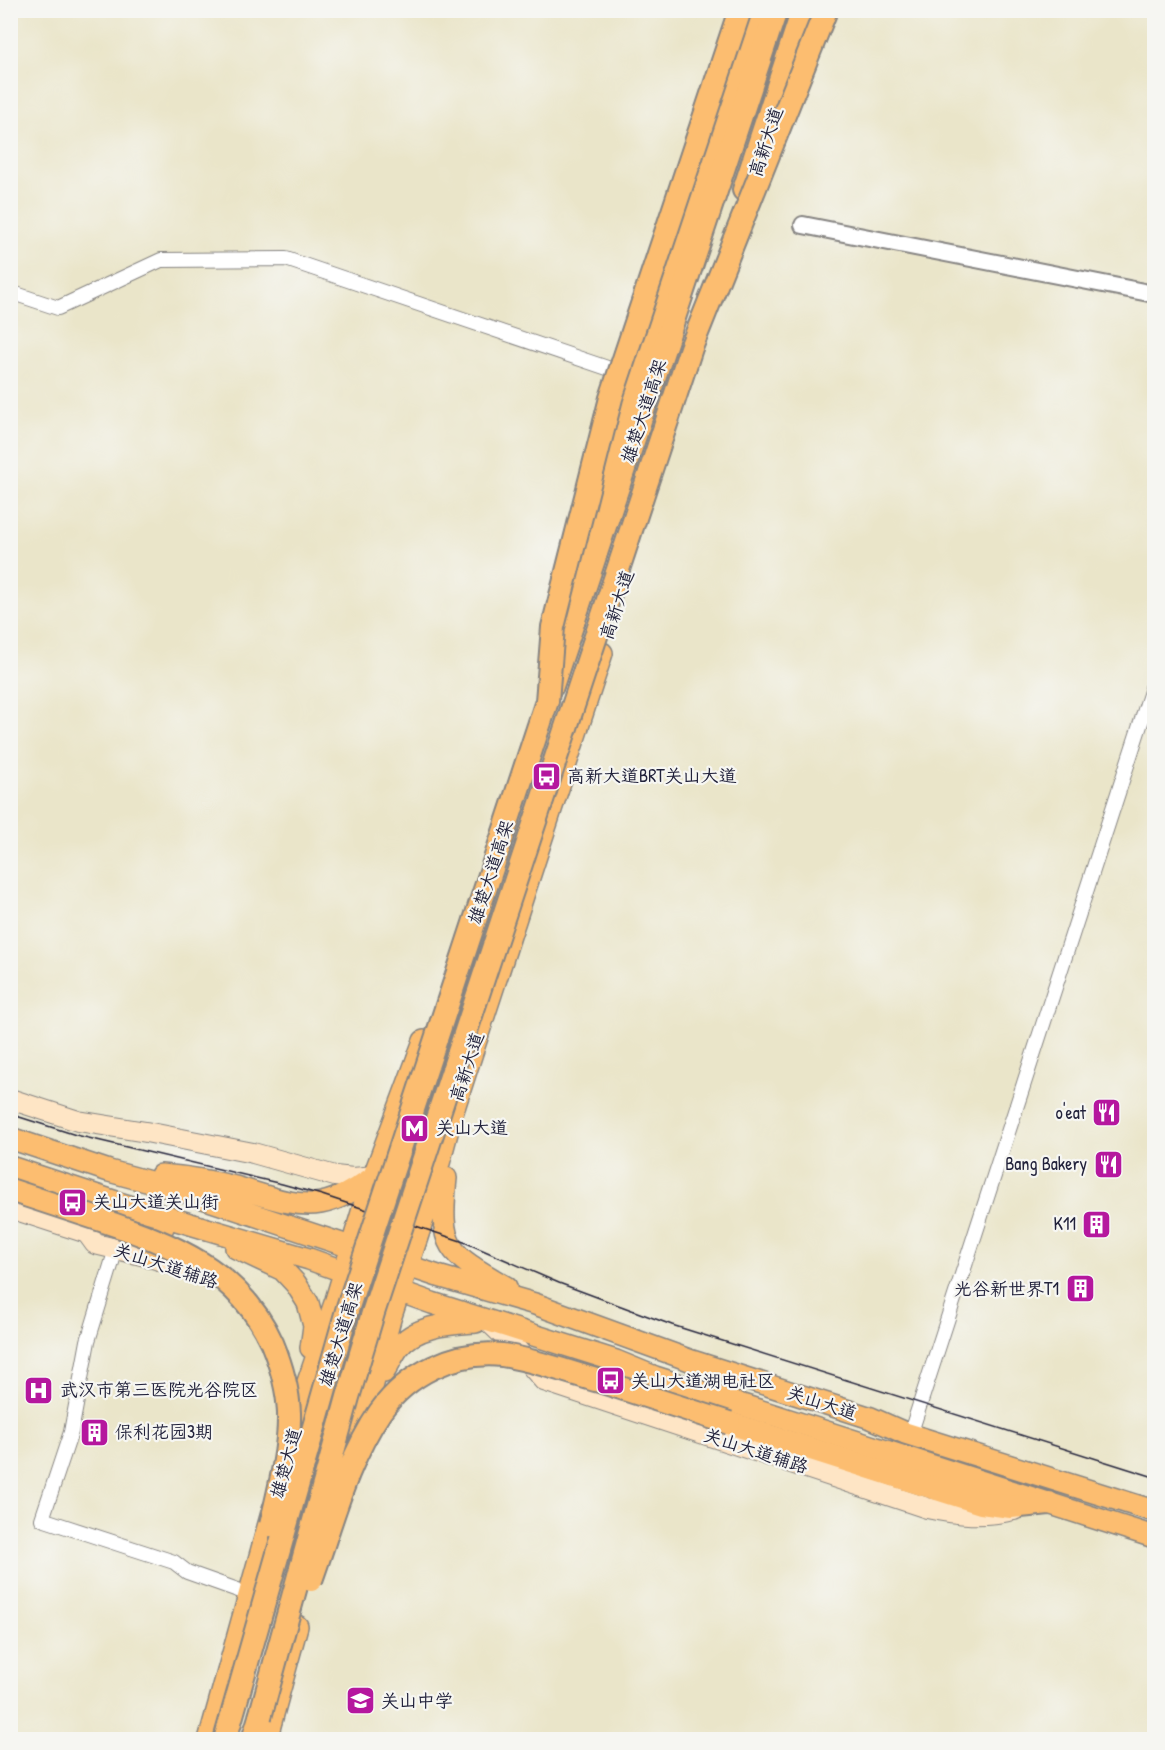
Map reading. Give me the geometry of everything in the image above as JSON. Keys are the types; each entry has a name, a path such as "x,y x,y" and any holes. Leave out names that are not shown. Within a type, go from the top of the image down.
{"highway":[{"path":"547,701 554,627 611,398 740,10"},
{"path":"741,116 772,10"},
{"name":"雄楚大道高架","path":"225,1740 348,1307 777,10"},
{"name":"雄楚大道高架","path":"253,1740 373,1313 803,10"},
{"path":"691,348 826,10"},
{"path":"10,1190 141,1234 176,1248 207,1266 248,1304 266,1330 277,1355 285,1382 287,1439 274,1512 220,1740"},
{"path":"260,1716 354,1460 379,1414 392,1396 410,1380 428,1369 454,1359 499,1355 535,1362 981,1503 1011,1507 1049,1503"}],"main road":[{"path":"110,1171 179,1176 232,1186 278,1199 306,1203 320,1203 345,1195 372,1182 458,949 518,769 636,377 695,192 759,10"},
{"name":"高新大道","path":"408,1266 429,1201 452,1114 810,10"},
{"path":"10,1099 78,1121 254,1153 335,1176 372,1182"},
{"path":"452,1114 442,1219 452,1248 466,1264 535,1304"},
{"name":"关山大道","path":"10,1138 408,1266 535,1304 692,1361 871,1418 910,1435 1155,1511"},
{"name":"关山大道","path":"10,1167 345,1272 489,1322 616,1361 655,1377 1155,1537"},
{"name":"雄楚大道","path":"209,1740 307,1385 372,1182"},
{"path":"87,1233 99,1196"},
{"name":"关山大道辅路","path":"10,1208 87,1233 95,1244 150,1257 220,1281 251,1300 265,1316 290,1360 294,1382 293,1436"},
{"path":"150,1257 168,1216 283,1270 296,1284 308,1303 314,1326 307,1385"},
{"path":"266,1740 318,1545 369,1399 390,1318 408,1266"},
{"path":"369,1399 398,1348 414,1335 448,1324 489,1322"},
{"name":"关山大道辅路","path":"489,1322 514,1346 544,1381 927,1508 970,1516 991,1515 1049,1503"}],"street":[{"path":"803,225 1155,294"},
{"path":"10,292 58,308 161,260 286,259 636,377"},
{"path":"910,1435 1155,682"},
{"path":"116,1249 88,1341 70,1432 42,1519 174,1562 187,1572 249,1594"}],"tram line":[{"path":"10,1114 76,1135 322,1195 464,1242 559,1283 672,1325 1154,1477"}],"place":[{"name":"高新大道BRT关山大道","path":"546,776"},
{"name":"o'eat","path":"1107,1113"},
{"name":"关山大道","path":"415,1128"},
{"name":"Bang Bakery","path":"1108,1164"},
{"name":"关山大道关山街","path":"72,1202"},
{"name":"K11","path":"1097,1224"},
{"name":"光谷新世界T1","path":"1080,1289"},
{"name":"关山大道湖电社区","path":"610,1381"},
{"name":"武汉市第三医院光谷院区","path":"39,1390"},
{"name":"保利花园3期","path":"94,1432"},
{"name":"关山中学","path":"360,1701"}]}
